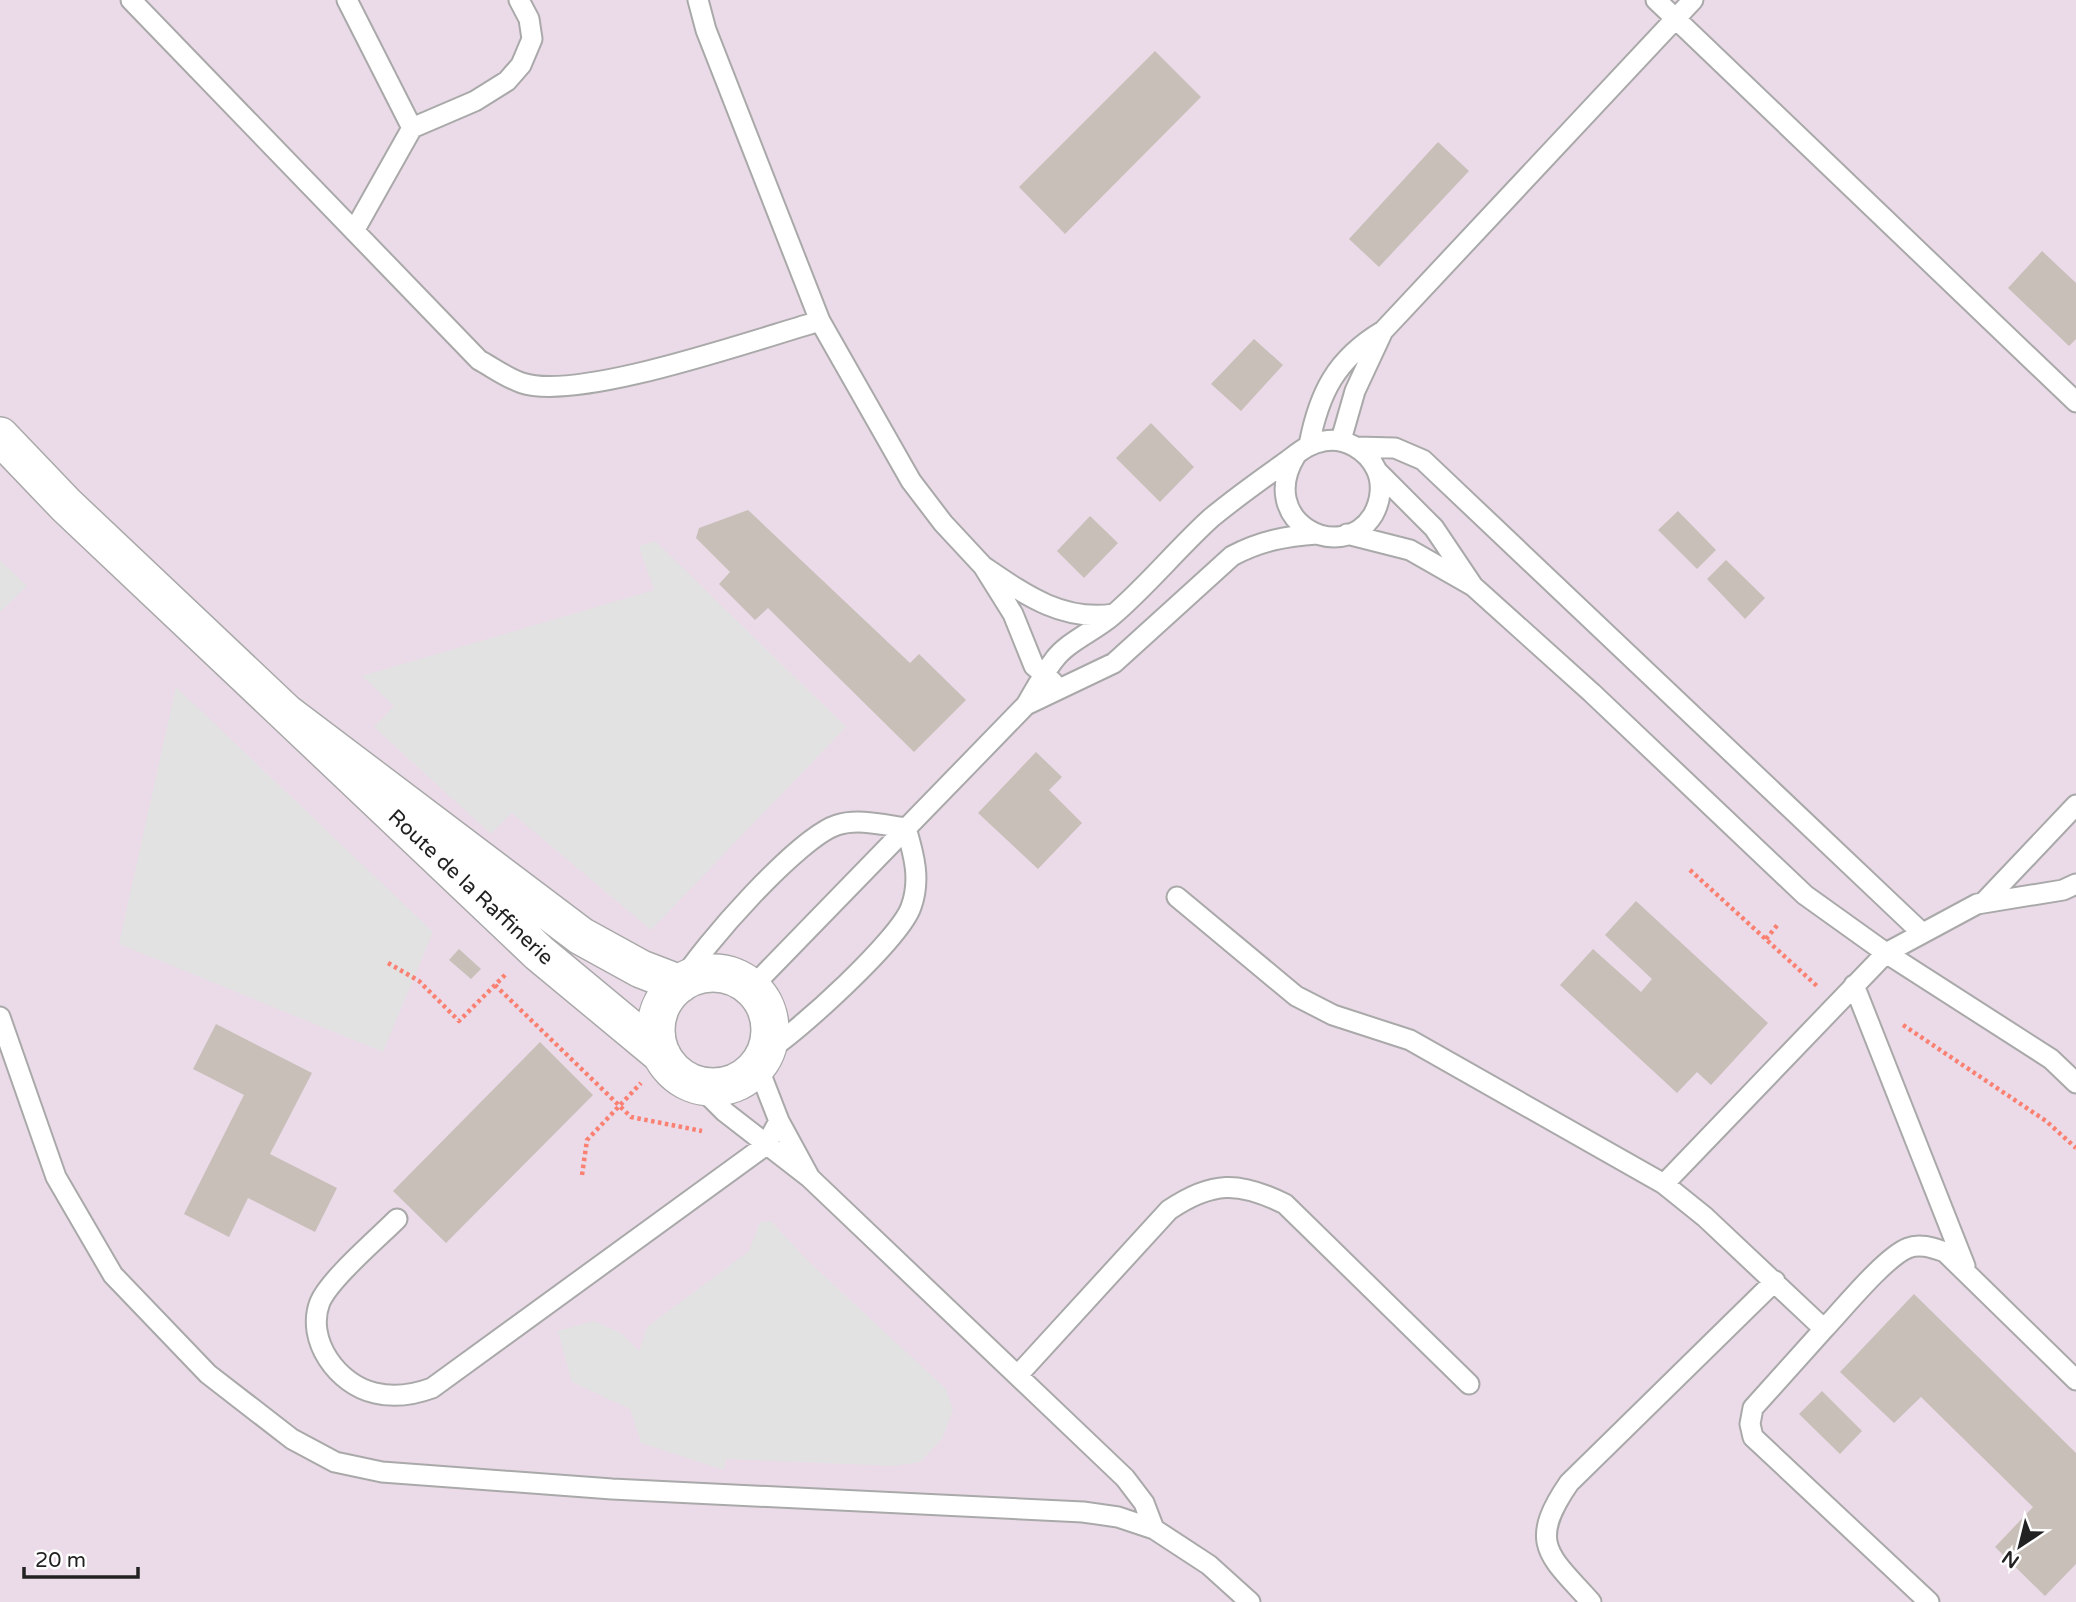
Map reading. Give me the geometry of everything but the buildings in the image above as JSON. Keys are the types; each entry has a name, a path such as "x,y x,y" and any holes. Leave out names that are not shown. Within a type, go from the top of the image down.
{"street":[{"name":"Route de la Raffinerie","path":"0,436 66,505 655,1065 671,1068 698,1085"},
{"name":"Route de la Raffinerie","path":"286,713 581,936 640,969 680,984"},
{"path":"655,1065 657,1023 665,1001 680,984 694,976 724,974 751,988 763,1001 769,1017 771,1035 762,1059 745,1078 730,1085 698,1085"}],"lane":[{"path":"131,0 479,360 522,383 569,387 630,374 820,321"},
{"path":"347,0 412,128"},
{"path":"355,231 412,128 475,101 508,81 514,73 532,39 529,19 519,0"},
{"path":"698,0 706,30 820,321 911,481 943,523 984,566 1020,592 1051,608 1092,617 1115,614"},
{"path":"1656,0 2076,402"},
{"path":"1377,471 1381,487 1375,510 1360,528 1347,534 1332,537 1303,527 1286,502 1284,485 1287,470 1303,450 1316,410 1340,364 1383,331 1693,0"},
{"path":"1349,444 1355,391 1383,331"},
{"path":"1349,444 1369,457 1377,471 1434,528 1473,586"},
{"path":"751,988 1026,705 1055,659 1115,614 1210,519 1303,450 1349,444 1395,447 1423,460 1921,932"},
{"path":"1026,705 1069,687 1121,657 1232,556 1252,545 1282,537 1317,534"},
{"path":"1347,534 1410,550 1473,586 1592,693 1805,895 1886,953 2051,1059 2076,1083"},
{"path":"984,566 1013,614 1034,666 1044,676 1069,687"},
{"path":"1985,901 2076,805"},
{"path":"680,984 704,948 807,841 840,824 871,822 906,828"},
{"path":"810,1178 779,1121 762,1059 812,1018 899,928 911,909 916,888 916,860 906,828"},
{"path":"1664,1184 1886,953 1921,932 1985,901 2063,890 2076,884"},
{"path":"1177,897 1296,996 1333,1015 1410,1040 1664,1184 1775,1281 1824,1329"},
{"path":"1854,985 1968,1274"},
{"path":"0,1017 56,1177 113,1275 208,1374 292,1439 335,1462 383,1472 612,1489 1083,1512 1118,1517 1154,1529 1209,1565 1250,1602"},
{"path":"698,1085 766,1145 810,1178 1125,1478 1144,1503 1154,1529"},
{"path":"397,1219 329,1289 320,1303 316,1321 320,1343 330,1363 349,1381 372,1393 393,1396 413,1395 432,1388 766,1145 779,1121"},
{"path":"1018,1375 1168,1210 1195,1193 1227,1186 1256,1189 1285,1204 1469,1384"},
{"path":"1929,1602 1753,1437 1750,1424 1754,1408 1893,1257 1909,1247 1926,1245 1945,1252 2076,1380"},
{"path":"1591,1602 1552,1558 1545,1545 1546,1527 1554,1505 1569,1483 1775,1281"}],"path":[{"path":"1690,870 1825,994"},
{"path":"1766,939 1779,923"},
{"path":"388,963 418,981 459,1021 511,969"},
{"path":"495,985 631,1116 703,1131"},
{"path":"1895,1020 2046,1121 2076,1148"},
{"path":"582,1175 587,1140 655,1065"}],"shaded area":[{"path":"0,0 2076,0 2076,1602 0,1602"},
{"path":"655,541 846,727 651,930 512,813 491,834 374,727 394,706 362,676 654,590 639,546"},
{"path":"0,560 27,586 0,612"},
{"path":"176,687 433,932 383,1052 119,944"},
{"path":"771,1221 807,1260 946,1389 953,1410 942,1439 920,1462 894,1466 726,1459 724,1470 641,1443 630,1409 572,1382 558,1331 594,1321 622,1334 639,1351 647,1327 749,1251 760,1222"}]}
